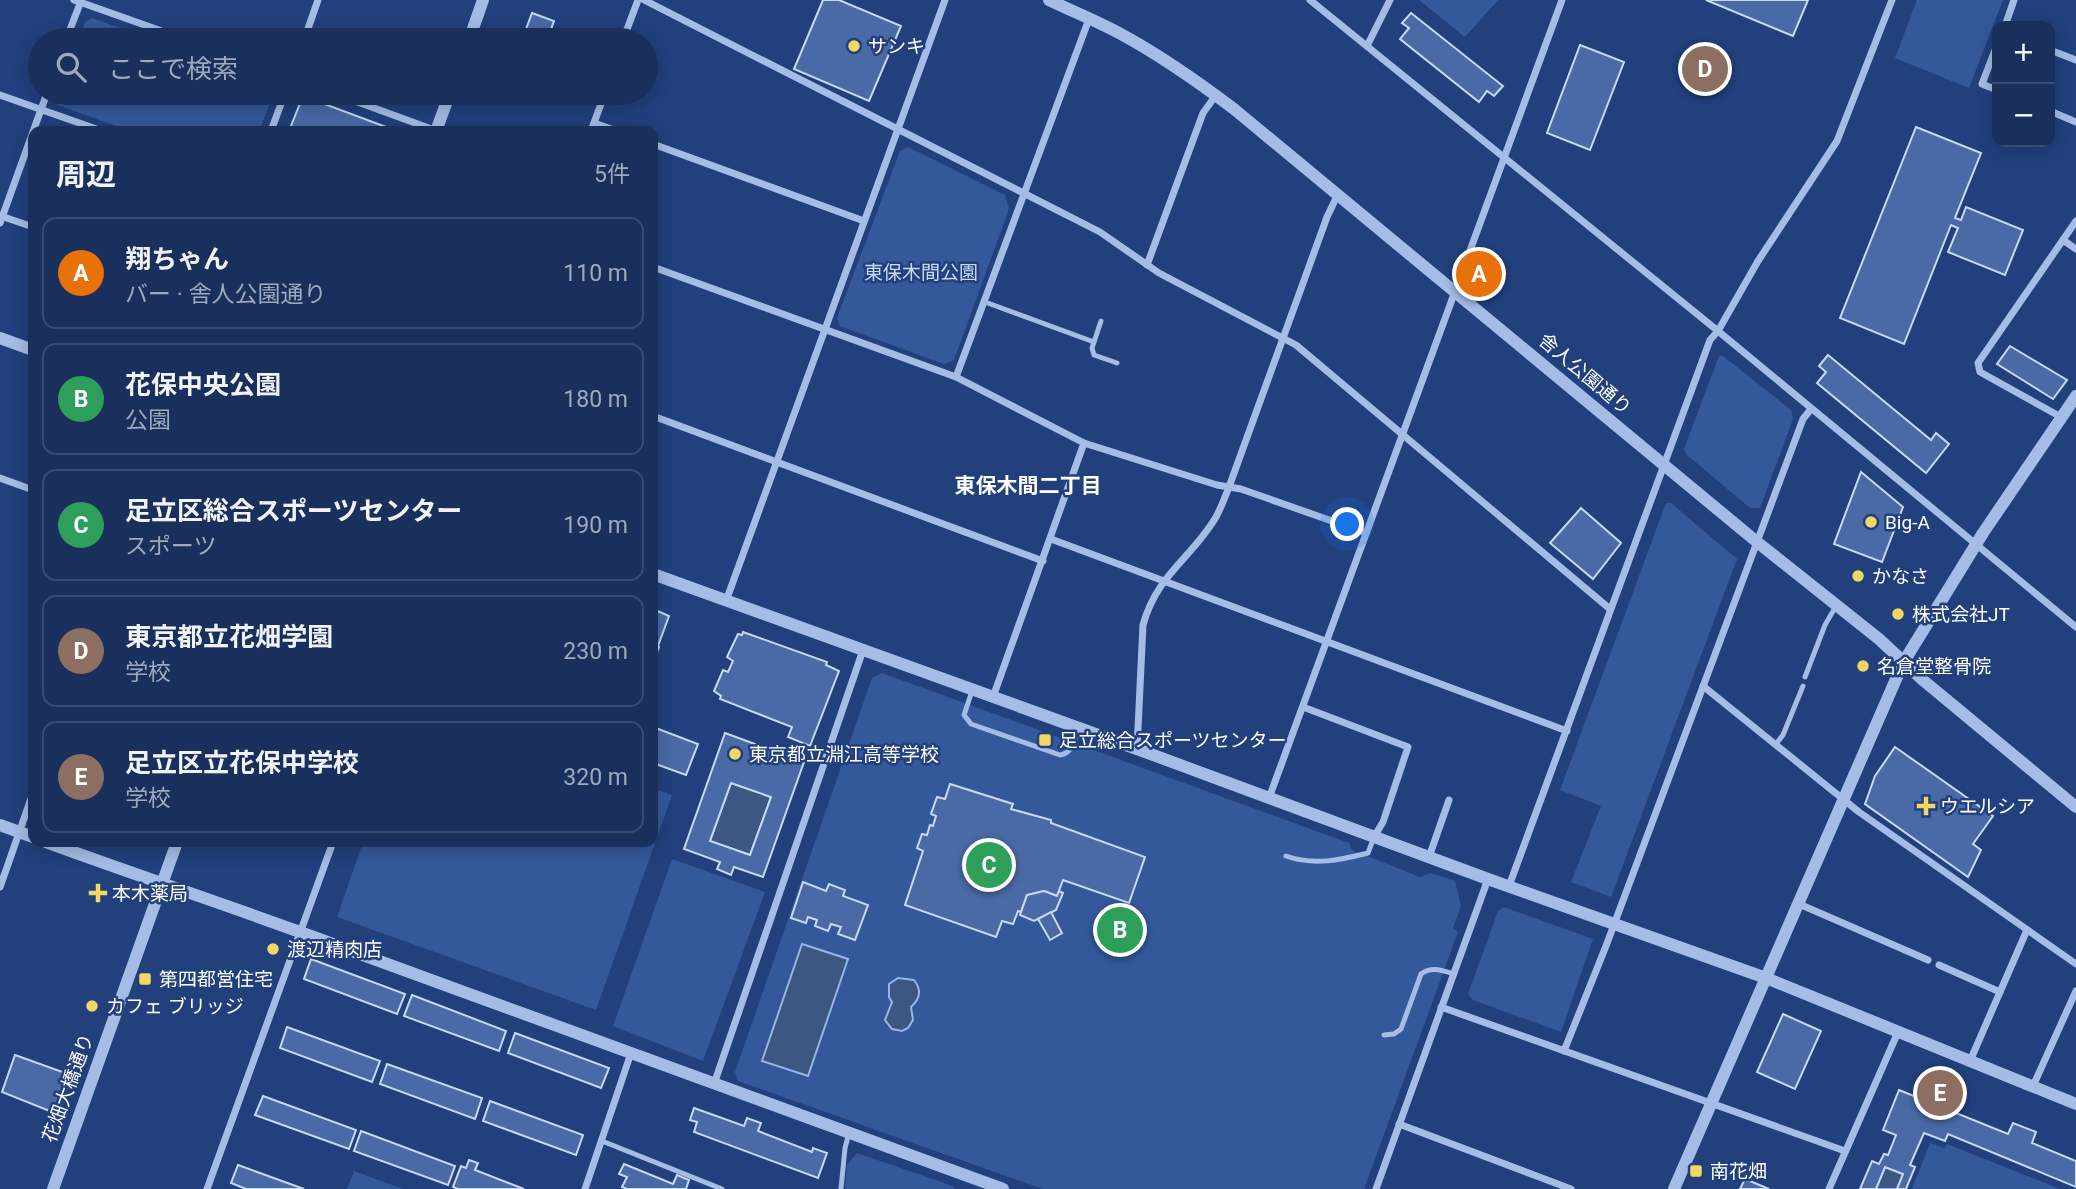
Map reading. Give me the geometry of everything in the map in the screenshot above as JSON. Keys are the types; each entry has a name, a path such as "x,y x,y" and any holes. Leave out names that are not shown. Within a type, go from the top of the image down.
{"street":[{"path":"308,28 318,0"},
{"path":"472,28 483,0"},
{"path":"628,28 638,0"},
{"path":"644,0 1100,232 1159,274 1296,345 1610,609"},
{"path":"726,601 945,0"},
{"name":"舎人公園通り","path":"1049,0 1118,32 1216,95 1757,542 1879,639 1903,663 2076,807"},
{"path":"1310,0 1718,331 2076,627"},
{"path":"1367,46 1390,0"},
{"path":"1269,798 1562,0"},
{"path":"1509,886 1710,340 1837,141 1892,0"},
{"path":"2007,21 2014,0"},
{"path":"70,28 78,1 153,28"},
{"path":"956,377 1089,19"},
{"path":"2055,52 2076,60"},
{"path":"1992,58 1982,84 1992,88"},
{"path":"0,95 28,105"},
{"path":"1147,265 1203,113 1216,95"},
{"path":"29,105 88,126"},
{"path":"35,126 42,105"},
{"path":"273,126 281,105"},
{"path":"366,105 423,126"},
{"path":"439,126 446,105"},
{"path":"593,126 601,105"},
{"path":"2055,113 2076,122"},
{"path":"594,123 603,126"},
{"path":"28,144 1,218 28,226"},
{"path":"658,146 864,221"},
{"path":"1137,748 1143,625 1147,608 1163,581 1216,517 1327,217 1338,194"},
{"path":"2061,417 1980,372 1978,363 2076,221"},
{"path":"2063,240 2076,249"},
{"path":"658,269 956,377 1084,443 1241,489 1367,533"},
{"path":"0,338 28,348"},
{"path":"1674,1189 1903,663 1976,544 2076,397"},
{"path":"1564,1051 1803,419 1811,409"},
{"path":"658,418 1043,561"},
{"path":"993,696 1084,443"},
{"path":"0,478 28,488"},
{"path":"1051,539 1567,731"},
{"path":"658,576 1766,978 2076,1104"},
{"path":"714,1084 863,650"},
{"path":"1703,686 1859,812 2076,964"},
{"path":"1303,707 1408,747 1383,822 1374,837"},
{"path":"1429,857 1449,800"},
{"path":"0,887 28,808"},
{"path":"0,825 28,835"},
{"path":"60,847 849,1133 977,1185 1003,1189"},
{"name":"花畑大橋通り","path":"53,1189 175,847"},
{"path":"207,1189 331,847"},
{"path":"1376,1189 1488,879"},
{"path":"1799,904 1928,960"},
{"path":"1970,1061 2027,930"},
{"path":"1939,965 2000,992"},
{"path":"2033,1086 2076,991"},
{"path":"1441,1007 1845,1151"},
{"path":"1829,1189 1898,1032"},
{"path":"585,1189 631,1053"},
{"path":"1399,1124 1571,1189"}],"lane":[{"path":"985,302 1094,342"},
{"path":"1101,321 1092,348 1094,355 1116,363"},
{"path":"1805,677 1825,625 1836,606"},
{"path":"1776,744 1783,735 1803,686"},
{"path":"972,689 964,715 971,724 1060,755 1071,750 1079,728"},
{"path":"1286,856 1307,862 1351,857 1368,853 1374,837"},
{"path":"1384,1035 1394,1034 1401,1029 1421,974 1427,969 1439,969 1454,974"},
{"path":"841,1189 849,1133"},
{"path":"601,1141 722,1189"}],"green space":[{"path":"1419,0 1498,0 1465,37"},
{"path":"1917,0 2003,0 1995,21 1992,21 1992,28 1969,88 1895,58"},
{"path":"92,18 120,28 83,28 85,22"},
{"path":"58,105 269,105 261,126 115,126"},
{"name":"東保木間公園","path":"908,147 1005,195 1009,209 954,360 944,364 840,326 837,318 900,151"},
{"path":"1719,356 1723,356 1791,410 1793,419 1760,508 1750,508 1687,455 1684,449"},
{"path":"1666,503 1671,503 1737,559 1611,897 1571,882 1601,806 1560,790"},
{"path":"882,673 1349,843 1352,850 1420,877 1431,873 1455,881 1461,906 1453,928 1458,932 1364,1189 1043,1189 738,1081 735,1072 872,678"},
{"path":"658,790 672,795 658,835"},
{"path":"361,847 654,847 596,1010 337,917"},
{"path":"672,859 765,892 703,1061 613,1026"},
{"path":"1504,907 1593,939 1561,1032 1473,1000 1468,994 1498,911"},
{"path":"1930,1143 1944,1148 1947,1144 2060,1189 1912,1189"},
{"path":"857,1153 953,1186 954,1189 845,1189 847,1165"},
{"path":"354,1171 403,1189 347,1189"}],"shaded area":[{"path":"731,783 771,797 750,855 710,841"},
{"path":"802,944 848,959 808,1076 762,1061"},
{"path":"898,978 914,980 919,991 918,998 911,1007 913,1020 908,1028 902,1031 892,1029 885,1020 892,1002 889,997 889,984"},
{"path":"1885,1167 1903,1174 1897,1189 1876,1189"}],"building":[{"path":"823,0 839,0 901,26 869,101 794,69"},
{"path":"1706,0 1808,0 1793,36"},
{"path":"532,13 554,21 551,28 526,28"},
{"path":"1411,13 1503,86 1494,96 1487,91 1479,102 1400,39 1409,28 1402,23"},
{"path":"1580,45 1624,62 1590,150 1547,133"},
{"path":"299,105 327,105 384,126 291,126"},
{"path":"1916,127 1981,153 1955,218 1961,220 1966,207 2023,230 2005,275 1948,252 1958,228 1951,225 1904,344 1840,318"},
{"path":"2010,346 2067,380 2053,399 1997,364"},
{"path":"1828,355 1931,440 1936,433 1949,444 1926,473 1817,383 1826,372 1819,366"},
{"path":"1861,472 1903,507 1882,562 1834,544"},
{"path":"1581,508 1621,543 1593,579 1550,543"},
{"path":"658,611 669,616 658,646"},
{"path":"743,632 827,662 826,665 839,671 810,746 788,737 792,727 720,699 721,696 714,691 723,670 728,672 733,661 727,657 738,634 742,635"},
{"path":"658,729 698,744 686,775 658,765"},
{"path":"725,733 804,762 763,877 734,867 731,875 717,869 720,862 684,849","holes":["731,783 771,797 750,855 710,841"]},
{"path":"1895,747 1993,816 1973,844 1981,850 1968,877 1865,804 1875,776"},
{"path":"950,784 1013,804 1011,809 1051,820 1051,823 1145,857 1129,903 1063,880 1057,896 1044,891 1027,895 1013,924 1002,921 996,937 905,905 923,851 917,848 922,834 927,835 930,825 933,826 936,816 931,814 937,797 945,799"},
{"path":"803,882 826,891 829,884 845,890 843,896 868,905 855,940 838,934 841,927 831,924 828,931 815,926 817,920 808,917 806,923 791,918"},
{"path":"1044,891 1057,896 1059,891 1063,893 1056,910 1034,921 1020,915 1027,895"},
{"path":"1051,912 1062,933 1050,940 1038,919"},
{"path":"311,959 405,994 397,1014 304,979"},
{"path":"412,995 506,1031 499,1051 404,1016"},
{"path":"1783,1014 1821,1031 1795,1089 1757,1072"},
{"path":"287,1027 380,1061 372,1082 280,1048"},
{"path":"515,1033 609,1068 601,1088 508,1053"},
{"path":"15,1055 71,1075 57,1114 2,1092"},
{"path":"387,1064 482,1098 475,1119 380,1084"},
{"path":"1899,1090 2008,1134 2013,1123 2036,1132 2032,1143 2076,1161 2076,1187 1948,1134 1945,1141 1924,1133 1910,1165 1915,1167 1906,1189 1897,1189 1903,1174 1885,1167 1876,1189 1860,1189 1872,1161 1879,1164 1884,1154 1888,1155 1896,1135 1883,1130"},
{"path":"263,1096 356,1130 349,1149 255,1115"},
{"path":"490,1101 583,1135 576,1155 483,1121"},
{"path":"694,1108 744,1126 747,1118 761,1123 758,1131 812,1152 813,1148 827,1153 818,1178 694,1132 697,1122 690,1120"},
{"path":"361,1131 455,1166 448,1185 354,1151"},
{"path":"469,1160 478,1163 475,1170 524,1189 453,1187 461,1166 466,1168"},
{"path":"624,1164 673,1184 677,1175 689,1180 686,1189 627,1189 622,1187 627,1177 619,1174"},
{"path":"238,1165 304,1189 246,1189 231,1183"},
{"path":"1745,1179 1769,1189 1740,1189"}],"place":[{"name":"サンキ","path":"854,46"},
{"name":"東京都立花畑学園","path":"1705,69"},
{"name":"翔ちゃん","path":"1479,274"},
{"name":"Big-A","path":"1871,522"},
{"name":"かなさ","path":"1858,576"},
{"name":"株式会社JT","path":"1898,614"},
{"name":"名倉堂整骨院","path":"1863,666"},
{"name":"足立総合スポーツセンター","path":"1045,740"},
{"name":"東京都立淵江高等学校","path":"735,754"},
{"name":"ウエルシア","path":"1926,806"},
{"name":"足立区総合スポーツセンター","path":"989,865"},
{"name":"本木薬局","path":"98,893"},
{"name":"花保中央公園","path":"1120,930"},
{"name":"渡辺精肉店","path":"273,949"},
{"name":"第四都営住宅","path":"145,979"},
{"name":"カフェ ブリッジ","path":"92,1006"},
{"name":"足立区立花保中学校","path":"1940,1093"},
{"name":"南花畑","path":"1696,1171"}],"district":[{"name":"東保木間二丁目","path":"1028,486"}]}
